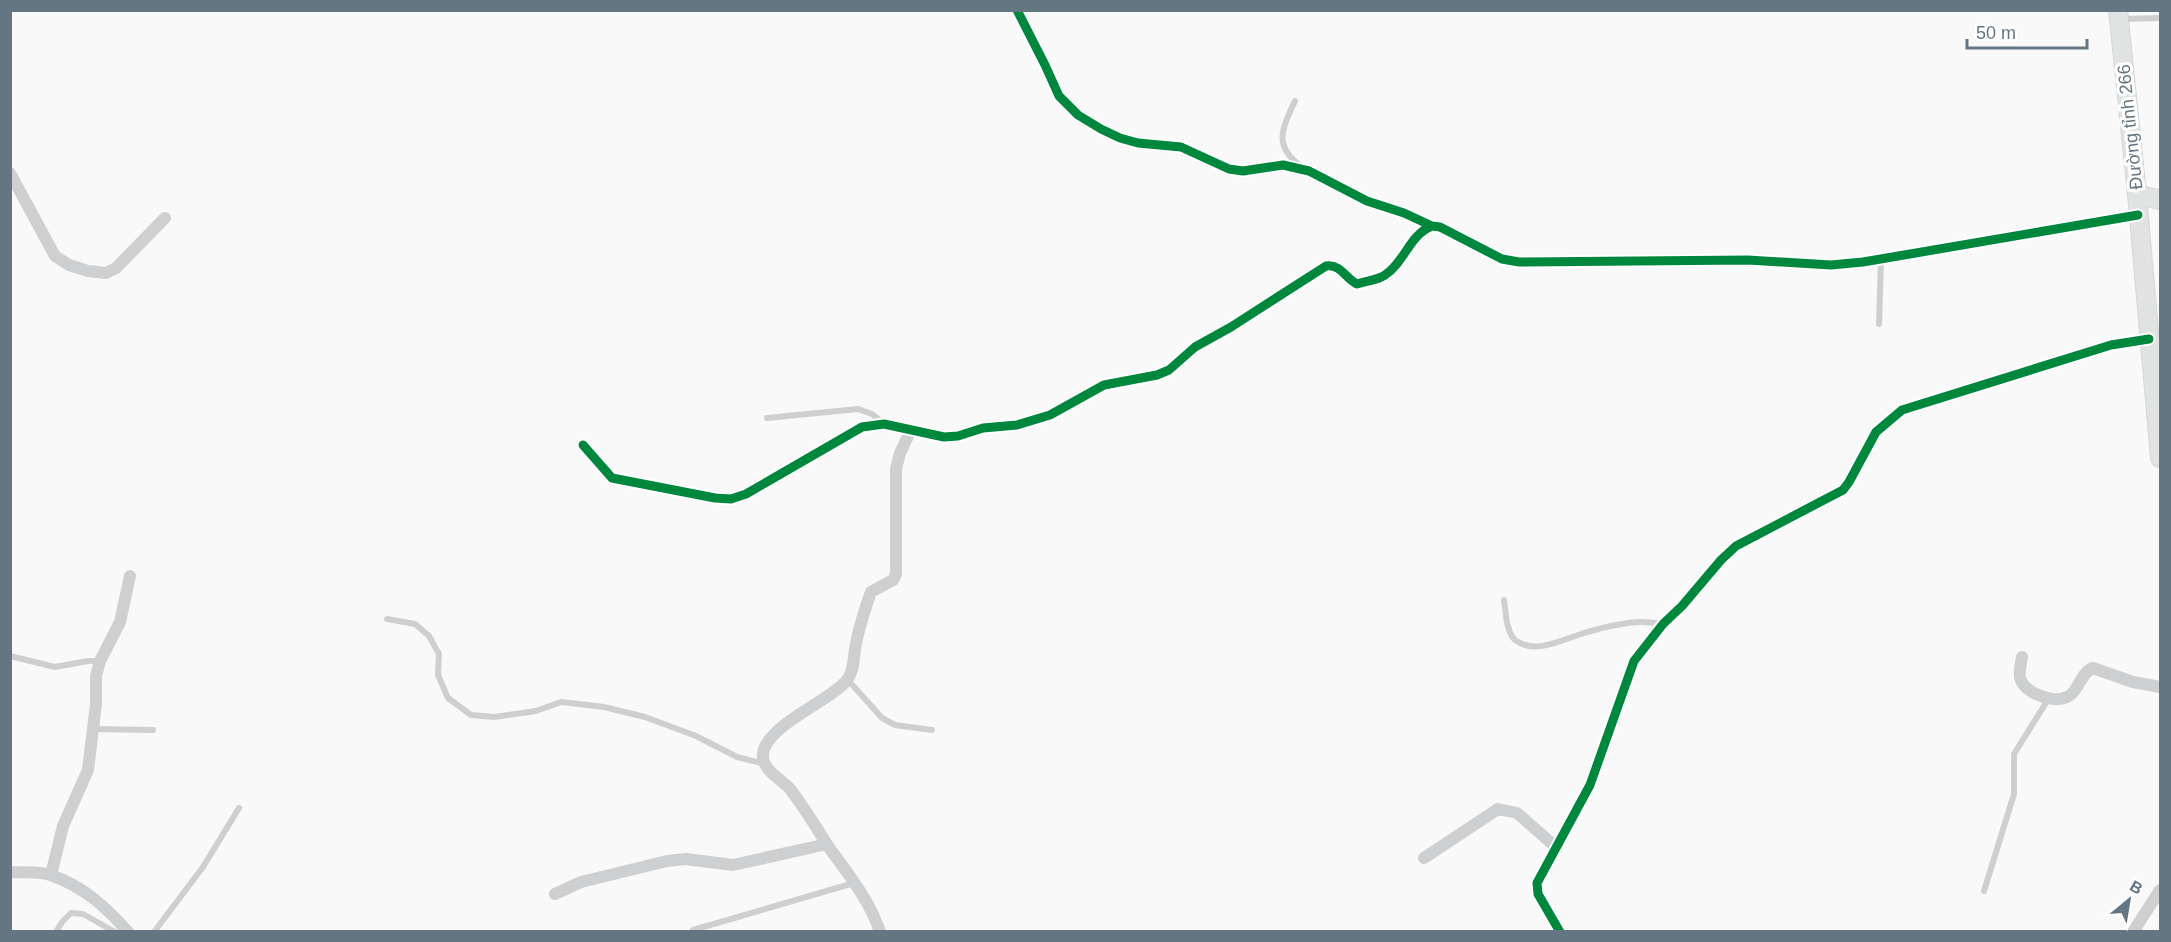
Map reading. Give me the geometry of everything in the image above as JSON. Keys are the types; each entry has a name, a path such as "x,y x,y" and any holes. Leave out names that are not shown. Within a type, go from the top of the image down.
{"main road":[{"name":"Đường tỉnh 266","path":"2118,15 2137,194 2160,458"},
{"path":"2137,194 2160,200"}],"street":[{"path":"1017,10 1059,96 1078,115 1101,129 1138,143 1181,147 1229,170 1243,171 1283,165 1309,171 1367,201 1440,227 1502,259 1519,262 1748,260 1831,265 1881,259 2138,215"},
{"path":"10,173 55,256 69,265 106,273 116,268 165,218"},
{"path":"583,445 612,478 731,499 746,494 862,427 884,424 944,437 958,436 983,428 1017,424 1050,415 1104,385 1157,375 1169,370 1195,347 1232,327 1326,266 1334,265 1340,268 1349,280 1358,284 1383,276 1393,269 1411,242 1424,229 1432,226"},
{"path":"1560,932 1538,894 1537,884 1590,785 1634,661 1663,624 1682,606 1721,560 1736,546 1843,490 1850,482 1876,432 1902,410 2111,345 2149,339"},
{"path":"880,932 868,901 789,788 765,764 762,757 764,748 772,738 800,712 837,689 847,680 871,592 892,580 896,574 896,469 900,453 911,430"},
{"path":"51,875 63,826 88,770 96,704 96,676 100,662 120,622 130,576"},
{"path":"2022,657 2020,676 2023,682 2035,692 2049,698 2069,697 2083,675 2093,668 2133,682 2160,687"},
{"path":"1424,858 1498,809 1517,813 1557,848"},
{"path":"555,894 582,882 667,861 686,860 733,865 827,844"},
{"path":"10,872 51,875 80,889 105,907 128,932"},
{"path":"2133,932 2160,890"}],"lane":[{"path":"2118,15 2160,18"},
{"path":"1295,101 1282,129 1283,141 1287,152 1309,171"},
{"path":"1879,324 1881,259"},
{"path":"767,418 858,409 872,414 884,424"},
{"path":"1504,600 1509,630 1514,639 1524,644 1539,646 1555,644 1583,633 1623,623 1663,624"},
{"path":"387,619 415,624 429,636 439,654 438,675 448,698 471,716 494,717 536,711 561,702 604,707 645,717 696,736 737,757 765,764"},
{"path":"10,656 55,667 88,661 100,662"},
{"path":"847,680 882,718 895,725 932,730"},
{"path":"1984,891 2014,794 2014,754 2049,698"},
{"path":"93,729 153,730"},
{"path":"154,932 203,867 239,808"},
{"path":"693,930 854,883"},
{"path":"56,932 71,913 83,914 115,932"}],"cycle path":[{"path":"1017,10 1059,96 1078,115 1101,129 1138,143 1181,147 1229,169 1243,171 1283,165 1309,171 1367,201 1440,227 1502,259 1519,262 1748,260 1831,265 1863,262 2138,215"},
{"path":"583,445 612,478 731,499 746,494 862,427 884,424 944,437 958,436 983,428 1017,425 1050,415 1104,385 1157,375 1169,370 1195,347 1231,327 1326,266 1339,269 1357,284 1382,277 1392,270 1412,242 1424,230 1432,226"},
{"path":"1560,932 1538,894 1537,883 1590,785 1634,661 1663,624 1682,606 1721,560 1736,546 1843,490 1876,432 1902,410 2111,345 2149,339"}]}
